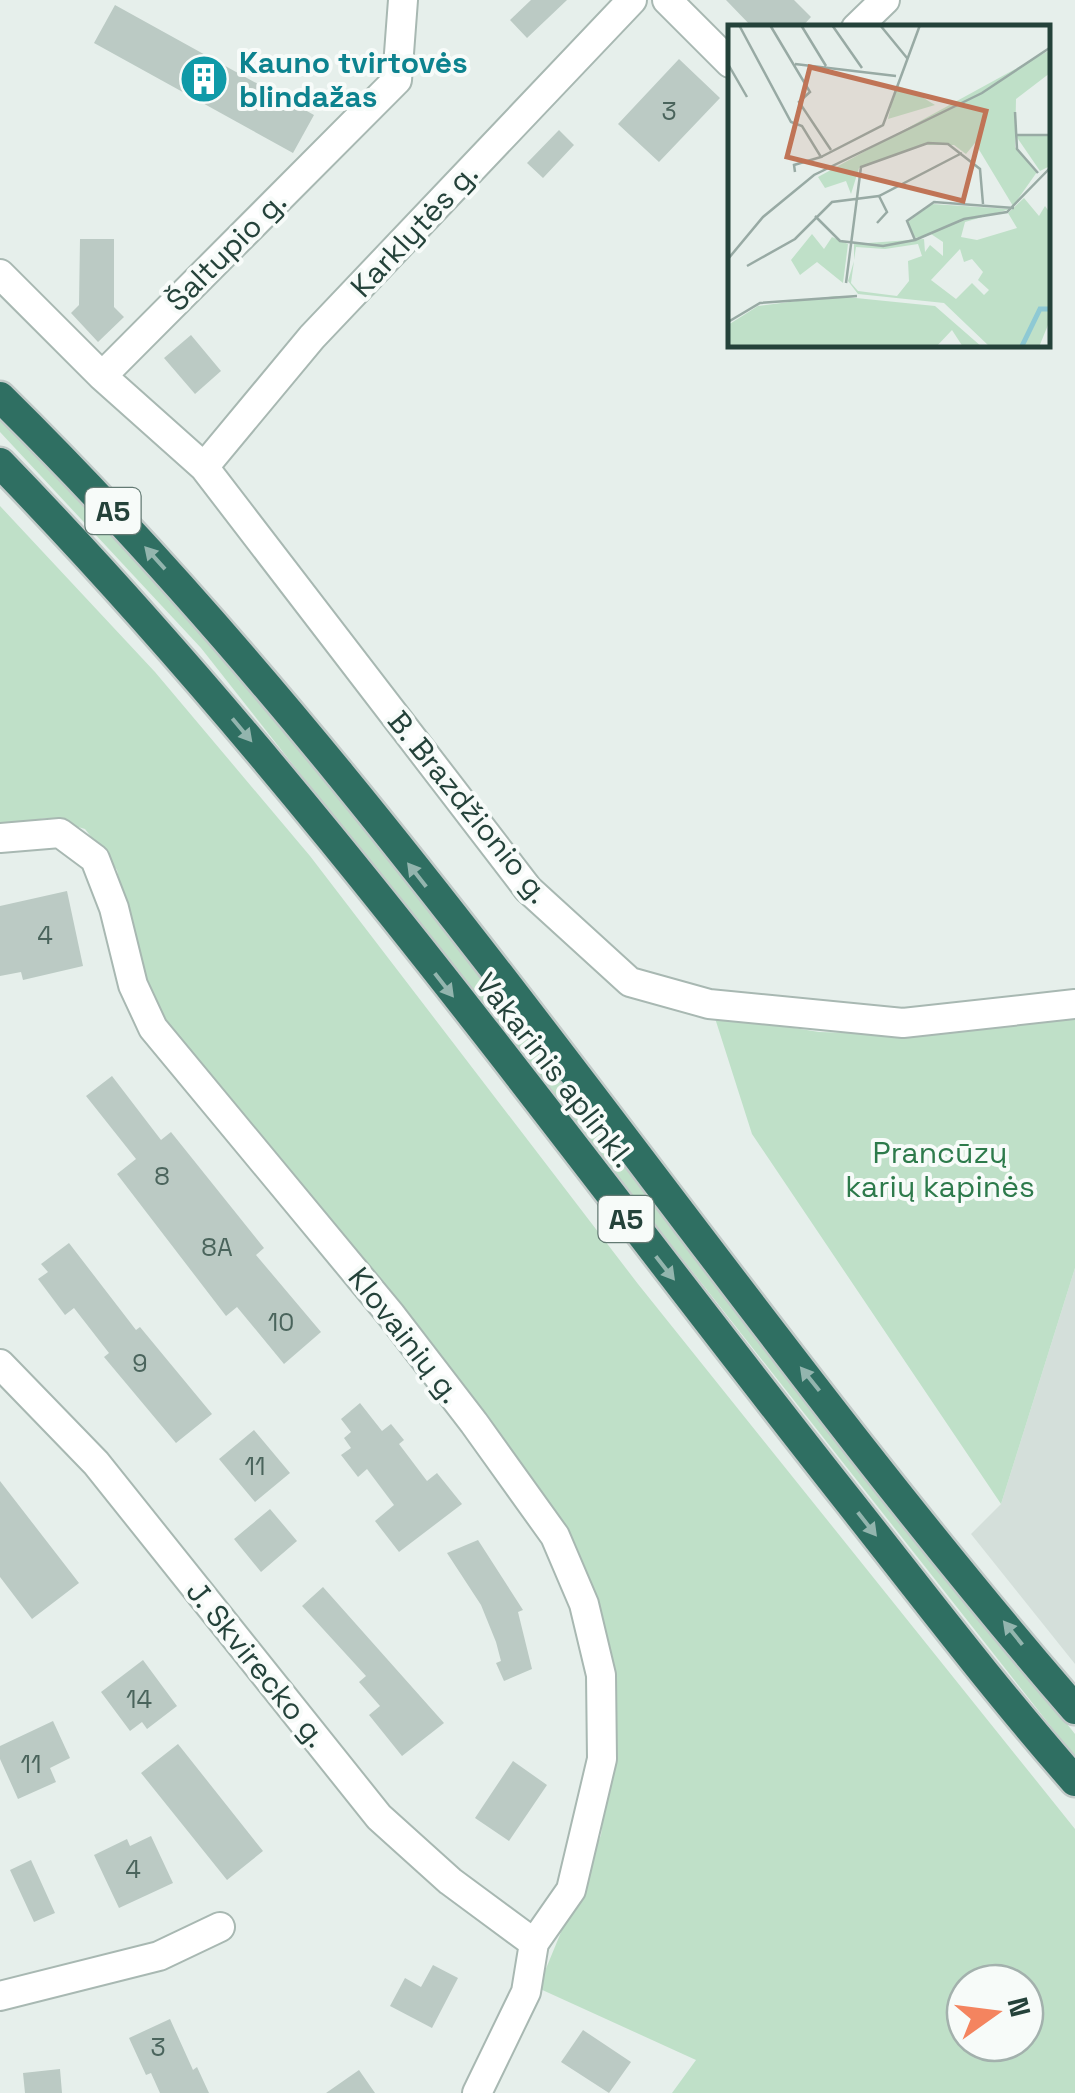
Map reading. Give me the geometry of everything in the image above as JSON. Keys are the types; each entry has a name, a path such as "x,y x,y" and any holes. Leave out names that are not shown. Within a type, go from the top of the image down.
{"highway":[{"name":"Vakarinis aplinkl.","path":"0,397 122,520 324,757 799,1366 1075,1708"},
{"name":"Vakarinis aplinkl.","path":"0,464 166,641 288,785 748,1374 1075,1781"}],"street":[{"name":"Šaltupio g.","path":"102,376 397,80 403,0"},
{"name":"Karklytės g.","path":"204,467 312,337 632,0"},
{"path":"666,0 728,61"},
{"path":"859,25 885,0"},
{"path":"0,274 102,376"},
{"name":"B. Brazdžionio g.","path":"102,376 204,467 528,889 630,982 708,1004 903,1022 1075,1004"},
{"name":"Klovainių g.","path":"0,838 60,833 96,859 114,908 133,984 153,1028 391,1315 555,1536 584,1604 602,1675 602,1759 571,1890 534,1942"},
{"name":"J. Skvirecko g.","path":"0,1364 96,1462 379,1817 450,1881 534,1942"},
{"path":"0,1996 159,1956 220,1927"},
{"path":"477,2093 526,1992 534,1942"}],"shaded area":[{"path":"1075,1268 1075,1664 971,1534 1001,1504"}],"green space":[{"path":"0,418 163,587 316,766 720,1287 1075,1734 1075,1757 201,648 0,432"},
{"path":"0,506 155,672 310,856 638,1284 1075,1829 1075,2093 672,2093 696,2060 538,1988 601,1835 611,1758 565,1537 164,1024 139,971 117,870 85,829 47,818 0,825"},
{"name":"Prancūzų karių kapinės","path":"714,1015 819,1032 917,1035 1075,1017 1075,1268 1001,1504 752,1134"}],"building":[{"path":"531,0 567,0 527,38 510,20"},
{"path":"726,0 794,0 811,17 804,25 750,25"},
{"name":"Kauno tvirtovės blindažas","path":"115,5 314,115 293,153 94,43"},
{"path":"679,59 720,98 659,162 618,124"},
{"path":"559,130 574,145 543,178 527,163"},
{"path":"80,239 114,239 114,307 124,317 98,342 71,313 79,305"},
{"path":"191,335 221,371 195,394 164,358"},
{"path":"67,891 83,966 23,980 21,972 0,976 0,906"},
{"path":"112,1076 161,1140 171,1132 264,1248 256,1255 321,1332 284,1364 237,1307 226,1316 117,1174 136,1159 86,1096"},
{"path":"69,1243 136,1330 140,1327 212,1414 176,1443 104,1357 109,1353 74,1308 65,1315 38,1279 48,1272 41,1264"},
{"path":"360,1403 382,1431 391,1424 404,1440 399,1444 427,1481 437,1473 462,1504 399,1552 375,1521 394,1505 367,1469 358,1477 341,1455 351,1448 344,1438 351,1432 341,1419"},
{"path":"254,1430 290,1473 255,1502 219,1459"},
{"path":"0,1481 79,1583 32,1619 0,1577"},
{"path":"270,1509 297,1541 261,1572 234,1539"},
{"path":"478,1540 523,1610 518,1612 532,1669 504,1681 496,1663 501,1661 496,1642 481,1605 447,1553"},
{"path":"323,1587 444,1723 402,1756 369,1715 380,1706 359,1682 366,1676 302,1606"},
{"path":"143,1660 177,1706 147,1729 142,1722 130,1731 101,1692"},
{"path":"53,1721 70,1758 50,1768 56,1782 18,1799 0,1759 0,1746"},
{"path":"178,1744 263,1851 227,1880 141,1773"},
{"path":"513,1761 547,1785 509,1841 475,1818"},
{"path":"151,1836 173,1883 119,1908 94,1855 127,1839 130,1846"},
{"path":"31,1860 55,1913 34,1922 10,1870"},
{"path":"433,1965 458,1978 432,2028 390,2006 405,1978 421,1987"},
{"path":"170,2019 193,2070 197,2067 209,2093 160,2093 151,2073 146,2075 129,2038"},
{"path":"583,2030 631,2062 609,2093 561,2062"},
{"path":"60,2069 62,2093 25,2093 23,2073"},
{"path":"359,2070 375,2093 326,2093"}],"place":[{"name":"Kauno tvirtovės blindažas","path":"204,79"}]}
